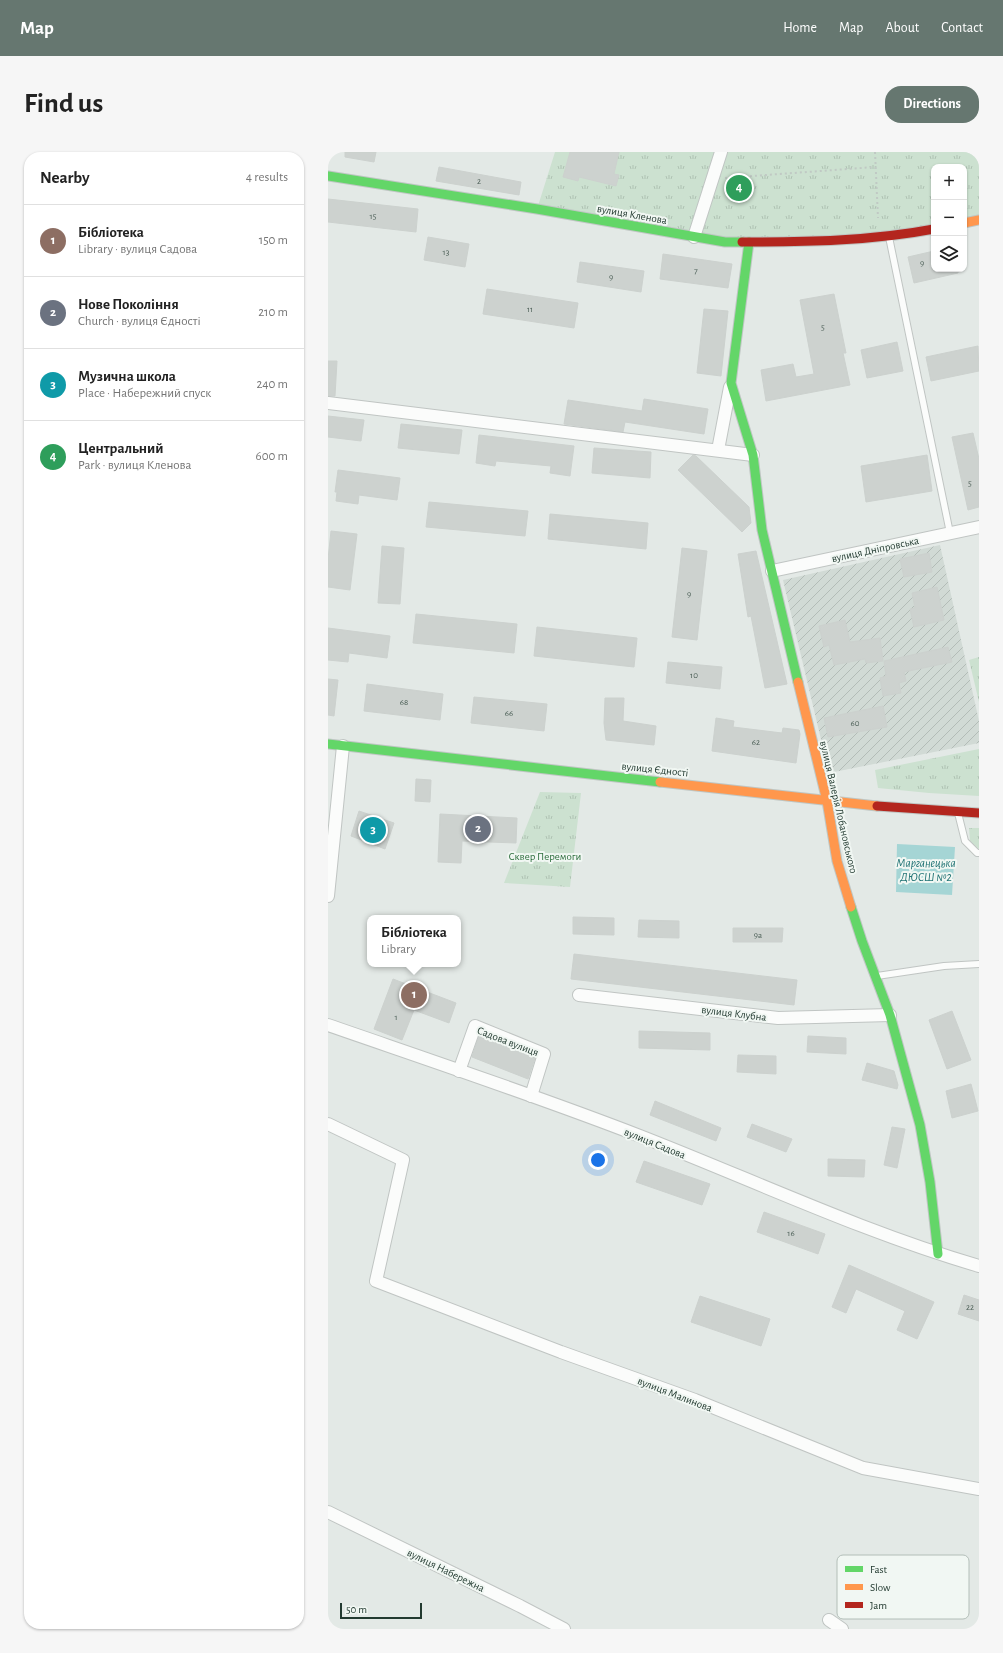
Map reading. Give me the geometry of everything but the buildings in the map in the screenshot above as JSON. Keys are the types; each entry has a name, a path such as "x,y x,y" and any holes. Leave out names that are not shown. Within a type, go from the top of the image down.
{"street":[{"path":"694,237 721,152"},
{"name":"вулиця Кленова","path":"328,176 537,209 725,242 796,242 907,234 931,230"},
{"path":"967,222 979,220"},
{"path":"718,450 731,384 749,242"},
{"name":"вулиця Валерія Лобановського","path":"731,384 753,455 762,530 827,801 837,861 862,942 890,1015 920,1125 930,1182 938,1254"},
{"path":"328,403 753,455"},
{"name":"вулиця Дніпровська","path":"772,571 979,527"},
{"name":"вулиця Єдності","path":"328,744 882,807 979,813"},
{"path":"328,896 343,746"},
{"name":"вулиця Клубна","path":"579,995 778,1018 890,1015"},
{"name":"вулиця Садова","path":"328,1025 640,1136 792,1198 938,1254 979,1266"},
{"name":"Садова вулиця","path":"459,1071 474,1026 544,1054 531,1096"},
{"name":"вулиця Малинова","path":"328,1124 403,1160 376,1281 561,1352 695,1400 863,1468 979,1489"},
{"name":"вулиця Набережна","path":"328,1512 564,1629"},
{"path":"829,1620 842,1629"}],"lane":[{"path":"888,235 950,533"},
{"path":"958,812 965,840 977,853 979,853"},
{"path":"875,976 944,966 979,964"}],"path":[{"path":"874,152 878,218"},
{"path":"713,179 875,167"}],"shaded area":[{"path":"940,545 979,721 979,743 829,773 783,580"}],"green space":[{"path":"555,152 979,152 979,220 967,222 967,164 931,164 931,229 725,242 537,209"},
{"path":"979,657 979,702 969,660"},
{"path":"979,749 979,796 878,788 875,770"},
{"name":"Сквер Перемоги","path":"540,792 581,793 570,887 504,883"},
{"path":"969,828 979,828 979,849 970,841"}],"water":[{"name":"Марганецька ДЮСШ №2","path":"897,844 955,847 952,895 896,892"}],"traffic: fast":[{"path":"328,176 537,209 725,242 742,242"},
{"path":"749,242 731,383 753,455 762,530 798,682"},
{"path":"328,744 660,782"},
{"path":"851,907 862,941 890,1015 920,1125 930,1182 938,1254"}],"traffic: slow":[{"path":"967,222 979,220"},
{"path":"798,682 827,801 837,861 851,907"},
{"path":"660,782 877,806"}],"traffic: jam":[{"path":"742,242 814,241 862,238 931,230"},
{"path":"877,806 979,813"}],"place":[{"name":"Центральний","path":"739,188"},
{"name":"Нове Покоління","path":"478,829"},
{"name":"Музична школа","path":"373,830"},
{"name":"Бібліотека","path":"414,995"}]}
